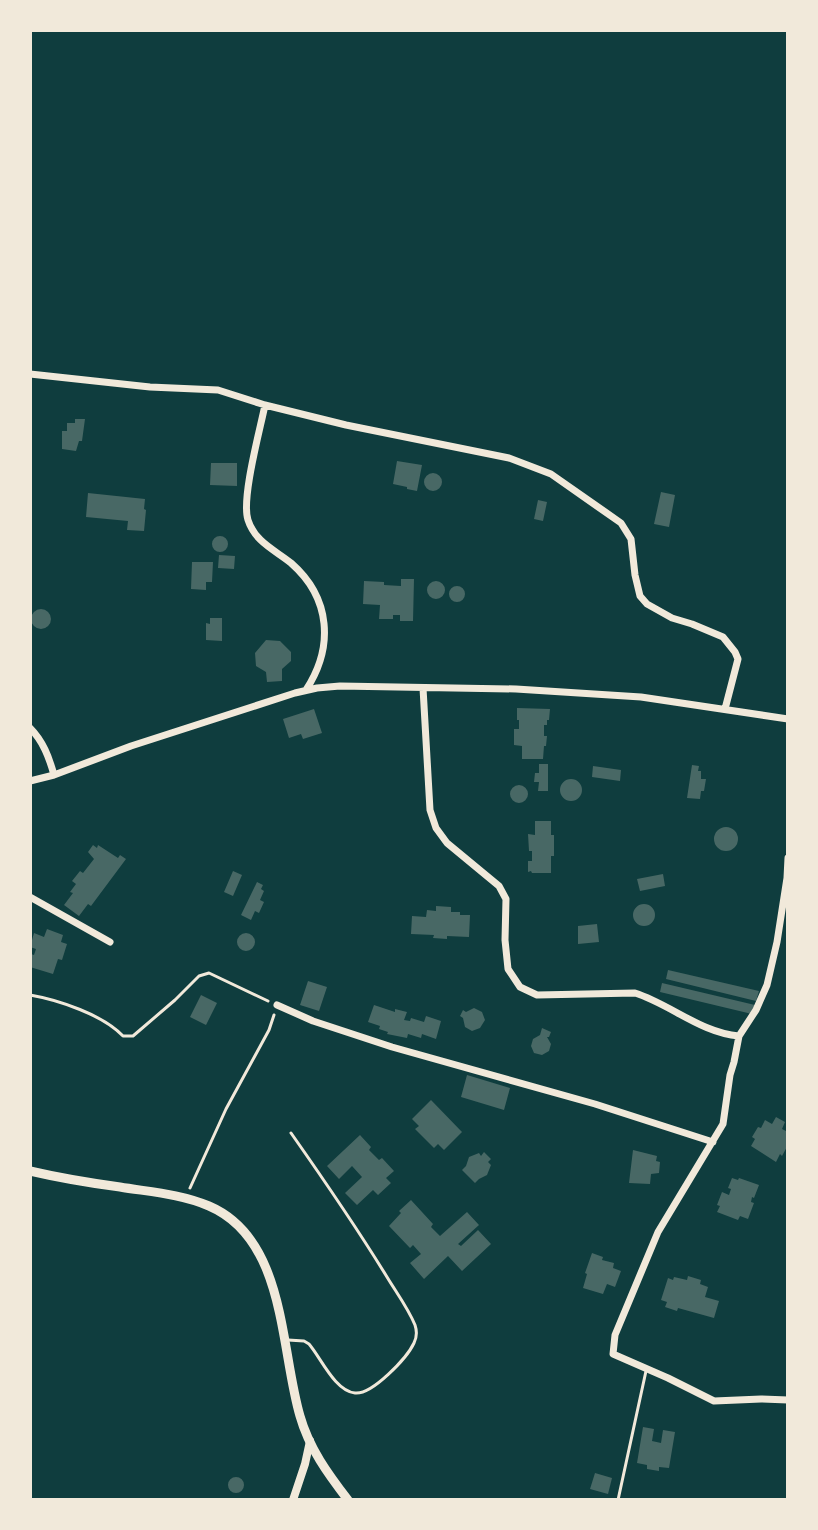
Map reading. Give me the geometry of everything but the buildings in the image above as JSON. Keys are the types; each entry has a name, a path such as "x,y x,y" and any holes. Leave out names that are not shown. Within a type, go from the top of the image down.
{"main road":[{"path":"30,1171 67,1180 185,1198 213,1208 242,1230 266,1266 278,1302 300,1419 326,1472 348,1500"}],"street":[{"path":"30,374 150,387 218,390 346,425 509,458 551,474 621,523 631,539 640,596 647,604 672,618 723,637 731,645 738,659 725,709"},
{"path":"265,405 247,491 248,519 253,531 266,546 293,564 314,589 323,614 325,640 322,661 306,690"},
{"path":"30,781 306,690 340,686 516,689 641,697 788,719"},
{"path":"423,688 430,810 436,828 447,843 499,886 506,899 508,969 520,987 537,995 635,993 701,1025 739,1036"},
{"path":"30,728 40,740 54,775"},
{"path":"788,858 777,942 767,985 739,1036 723,1124 658,1232 615,1335 613,1354 714,1401 788,1400"},
{"path":"30,897 110,942"},
{"path":"277,1005 313,1021 392,1047 595,1104 713,1142"},
{"path":"293,1500 310,1441"}],"lane":[{"path":"284,1340 309,1344 335,1381 347,1391 359,1393 376,1385 395,1367 413,1345 417,1333 411,1316 360,1233 291,1133"},
{"path":"618,1500 646,1369"}],"path":[{"path":"30,995 64,1004 113,1026 123,1036 133,1036 199,976 209,973 277,1005 269,1030 226,1109 185,1198"}]}
